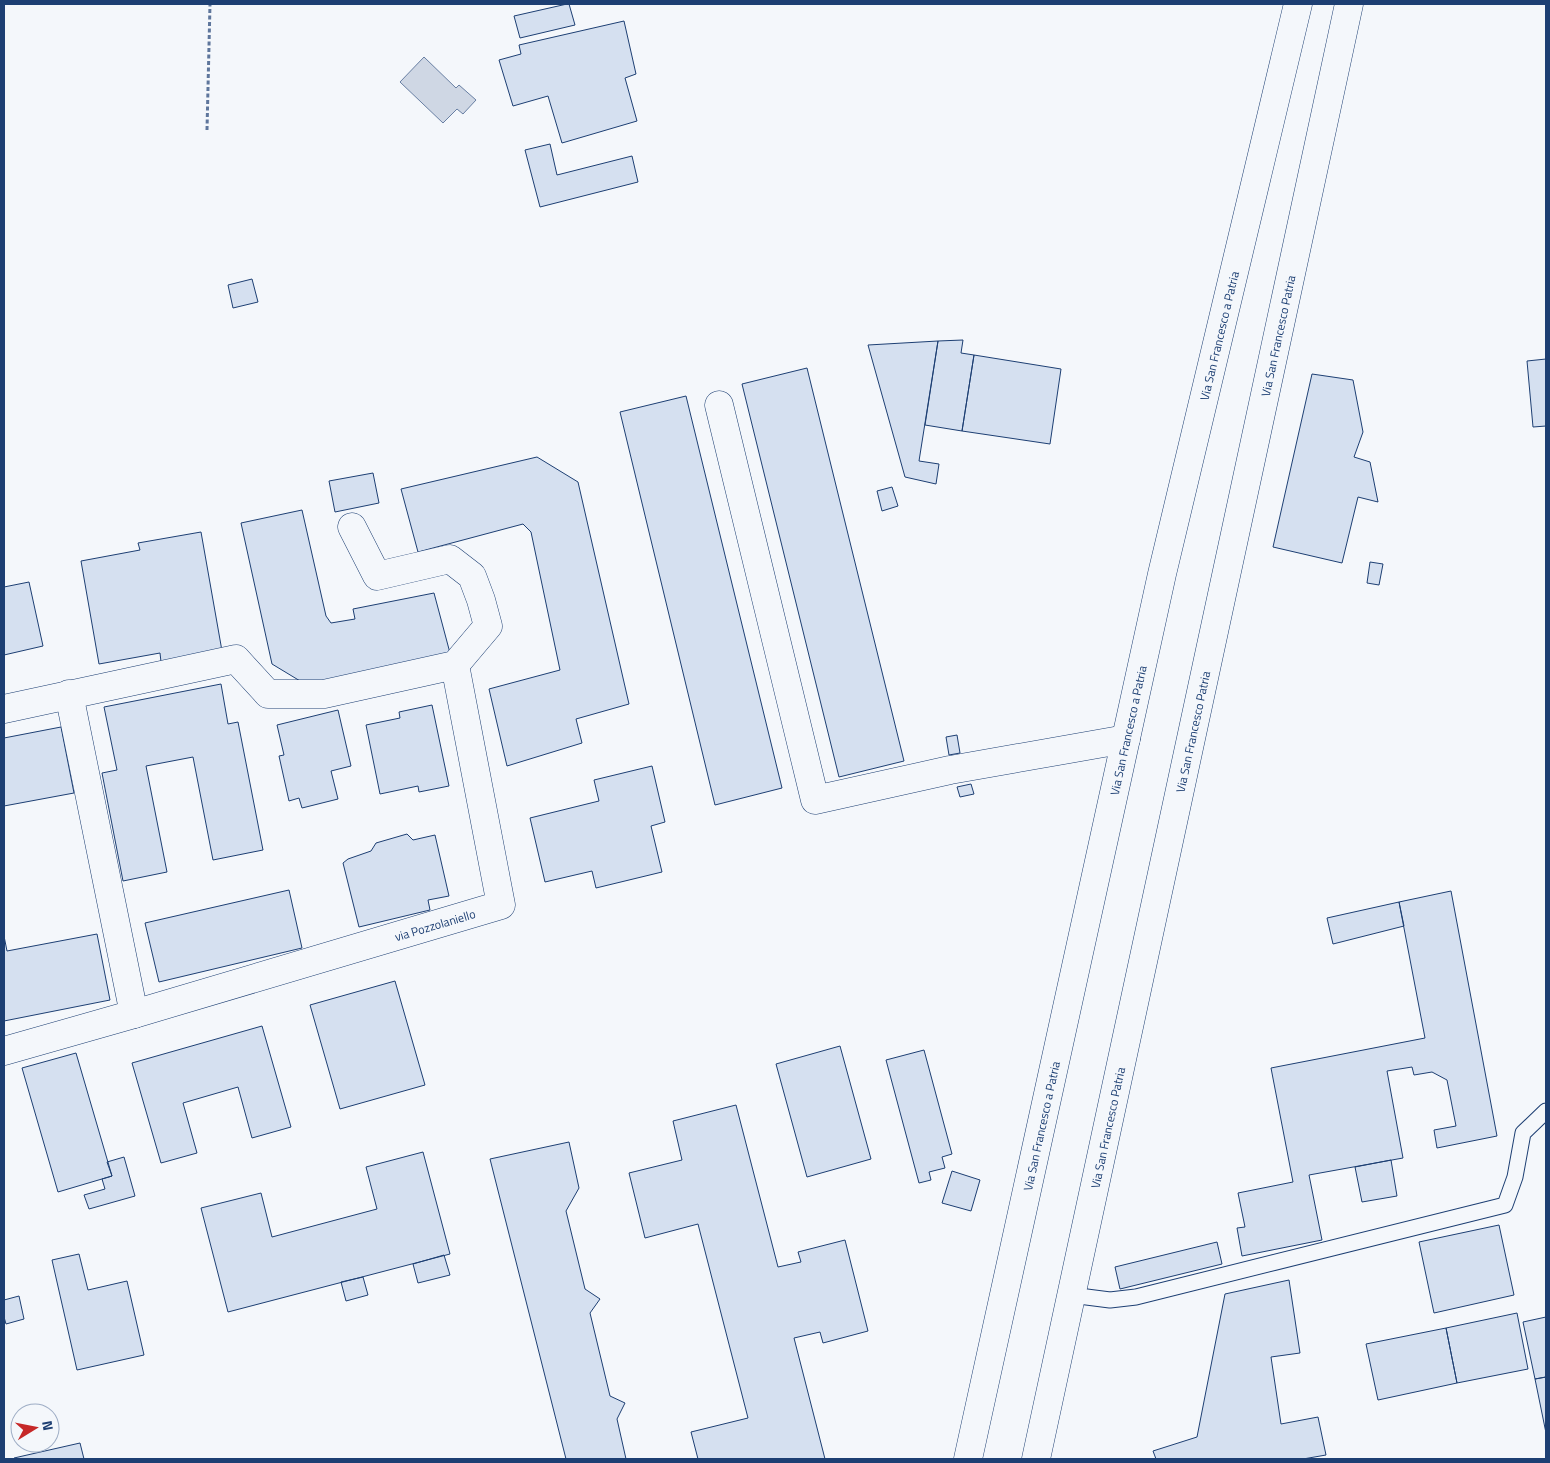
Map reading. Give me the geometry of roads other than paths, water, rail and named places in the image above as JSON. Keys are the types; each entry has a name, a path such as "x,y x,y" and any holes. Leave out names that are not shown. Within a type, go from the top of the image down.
{"main road":[{"name":"Via San Francesco a Patria","path":"968,1459 1162,574 1298,4"},
{"name":"Via San Francesco Patria","path":"1036,1459 1349,4"},
{"path":"719,405 815,800 950,770 1126,739"},
{"path":"4,709 236,659 268,694 324,694 455,666 488,626 472,576 450,559 377,576 352,526"},
{"name":"via Pozzolaniello","path":"4,1051 501,905 455,666"},
{"path":"70,694 134,1014"}],"lane":[{"path":"1071,1295 1110,1300 1136,1297 1505,1205 1515,1177 1523,1133 1546,1111"}]}
